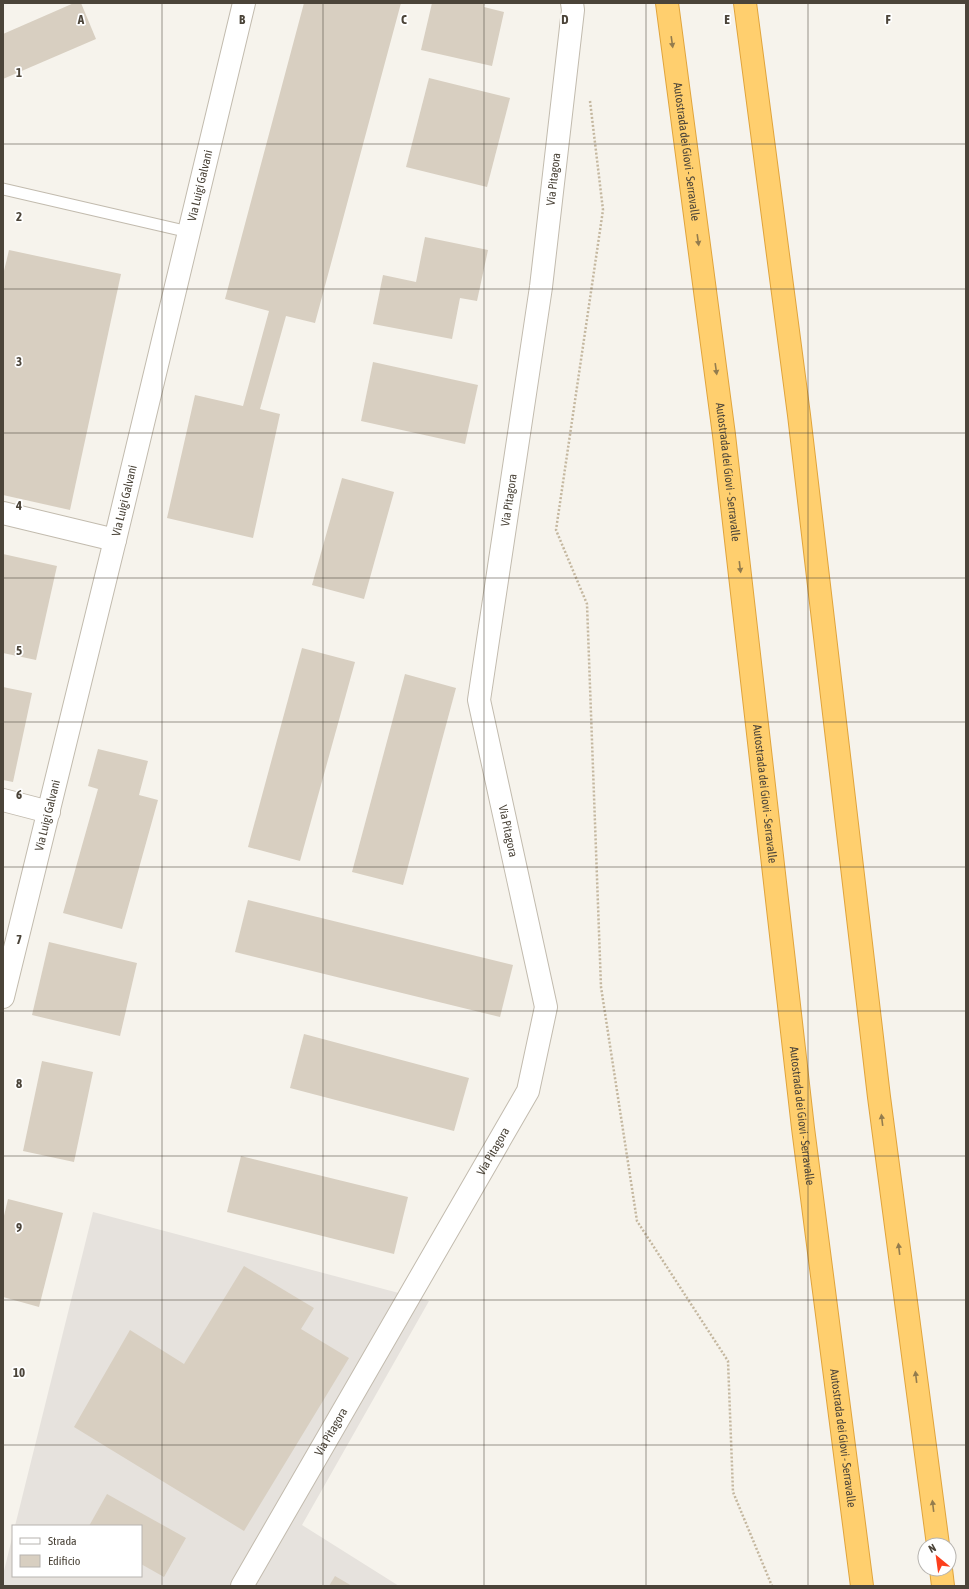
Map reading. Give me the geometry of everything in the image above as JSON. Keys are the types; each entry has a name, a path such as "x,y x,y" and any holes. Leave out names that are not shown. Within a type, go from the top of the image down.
{"highway":[{"name":"Autostrada dei Giovi - Serravalle","path":"667,3 724,435 804,1128 862,1586"},
{"path":"744,3 799,415 879,1097 937,1537"}],"street":[{"name":"Via Luigi Galvani","path":"3,997 244,3"},
{"name":"Via Pitagora","path":"242,1586 528,1091 546,1007 479,700 541,287 573,10 572,3"},
{"path":"3,513 115,540"},
{"path":"3,800 49,812"}],"lane":[{"path":"3,189 189,232"}],"path":[{"path":"589,95 603,210 556,530 587,604 601,987 637,1221 728,1361 734,1492 772,1586"}],"shaded area":[{"path":"93,1212 429,1301 302,1525 399,1586 3,1586 3,1575 12,1538 12,1577 142,1577 142,1525 15,1525"}],"building":[{"path":"74,3 81,3 96,39 3,79 3,34"},
{"path":"304,3 401,3 315,323 286,316 260,409 280,414 253,538 167,518 195,395 243,406 269,311 225,299"},
{"path":"432,3 485,3 484,7 504,12 492,66 421,50"},
{"path":"429,78 510,98 487,187 406,167"},
{"path":"425,237 488,250 477,301 460,298 452,339 373,324 383,275 416,282"},
{"path":"9,250 121,274 70,510 3,495 3,275"},
{"path":"373,362 478,385 465,444 361,421"},
{"path":"342,478 394,492 364,599 312,585"},
{"path":"3,554 57,566 36,660 3,653"},
{"path":"302,648 355,662 300,861 248,847"},
{"path":"405,674 456,688 403,885 352,872"},
{"path":"3,687 32,693 13,782 3,780"},
{"path":"98,749 148,761 139,795 158,800 122,929 63,913 98,789 88,786"},
{"path":"248,900 513,965 500,1017 235,952"},
{"path":"49,942 137,963 120,1036 32,1015"},
{"path":"304,1034 469,1078 454,1131 290,1088"},
{"path":"42,1061 93,1072 74,1162 23,1151"},
{"path":"241,1156 408,1197 394,1254 227,1212"},
{"path":"8,1199 63,1213 39,1307 3,1297 3,1220"},
{"path":"244,1266 314,1308 301,1329 349,1358 244,1531 74,1427 130,1330 184,1364"},
{"path":"107,1494 186,1538 164,1577 142,1565 142,1525 90,1525"},
{"path":"335,1576 352,1586 329,1586"}]}
